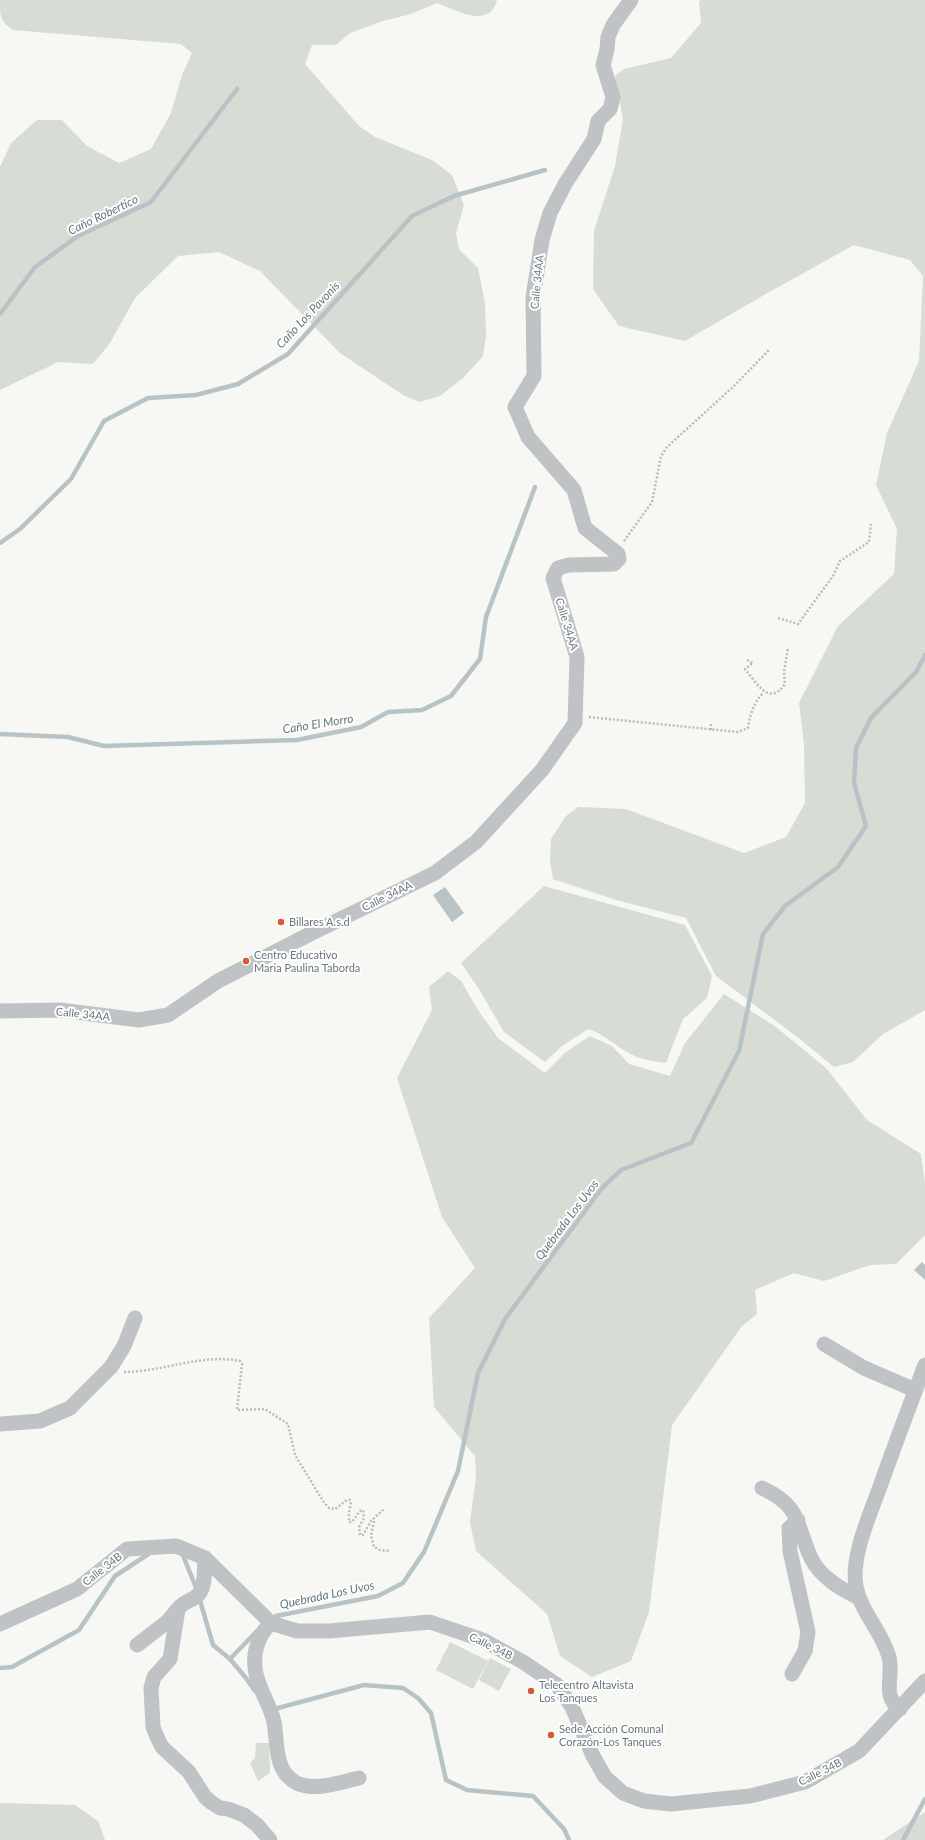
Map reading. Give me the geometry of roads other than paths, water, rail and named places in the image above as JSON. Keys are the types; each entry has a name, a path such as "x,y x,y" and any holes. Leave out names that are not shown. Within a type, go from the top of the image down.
{"street":[{"name":"Calle 34AA","path":"0,1011 60,1010 139,1020 168,1016 218,981 435,873 476,842 542,770 575,723 577,657 552,578 558,568 569,565 614,564 619,559 616,551 585,528 574,490 528,437 515,407 534,376 533,298 542,240 550,213 565,184 594,140 598,121 610,109 612,97 603,65 607,50 608,37 612,25 631,0"},
{"path":"0,1424 30,1423 70,1408 107,1372 124,1346 134,1318"},
{"path":"824,1344 864,1368 915,1390"},
{"path":"900,1709 891,1701 888,1693 891,1673 886,1648 863,1608 859,1598 854,1571 866,1528 925,1365"},
{"path":"762,1488 776,1494 791,1508 798,1520 811,1559 835,1585 859,1598"},
{"path":"792,1674 805,1651 808,1632 790,1551 789,1528 798,1520"},
{"name":"Calle 34B","path":"0,1624 76,1588 127,1549 176,1546 205,1558 268,1620 297,1631 316,1631 430,1622 483,1640 523,1662 557,1685 572,1708 605,1777 623,1793 644,1800 671,1804 750,1796 804,1782 859,1751 925,1681"},
{"path":"137,1645 167,1622 182,1604 199,1594 204,1579 205,1558"},
{"path":"178,1609 170,1659 154,1677 151,1688 153,1727 162,1746 189,1772 205,1797 220,1808 228,1809 244,1815 257,1825 270,1840"},
{"path":"268,1620 255,1653 254,1668 274,1720 279,1759 285,1773 298,1784 312,1786 326,1785 359,1778"}],"waterway":[{"name":"Caño Robertico","path":"0,314 35,267 78,236 151,202 237,89"},
{"name":"Caño Los Pavonis","path":"0,543 20,529 71,479 104,421 148,398 196,395 238,384 288,354 412,216 454,196 545,170"},
{"name":"Caño El Morro","path":"0,734 68,737 104,746 297,740 361,727 388,712 422,710 451,696 480,659 486,617 535,487"},
{"name":"Quebrada Los Uvos","path":"270,1620 276,1616 378,1596 403,1583 424,1552 458,1471 478,1373 505,1319 602,1188 621,1170 691,1143 739,1051 763,934 785,906 838,867 866,826 854,783 856,748 871,718 916,672 925,655"},
{"path":"0,1668 12,1667 79,1630 115,1576 150,1553"},
{"path":"182,1553 197,1590"},
{"path":"199,1597 213,1645 230,1659 255,1691"},
{"name":"Quebrada Los Uvos","path":"230,1659 257,1631"},
{"path":"271,1708 278,1708 364,1685 403,1688 418,1698 431,1713 446,1780 467,1790 533,1796 564,1829 569,1840"},
{"path":"903,1840 925,1799"}],"place":[{"name":"Billares A.s.d","path":"281,922"},
{"name":"Centro Educativo Maria Paulina Taborda","path":"246,961"},
{"name":"Telecentro Altavista Los Tanques","path":"531,1691"},
{"name":"Sede Acción Comunal Corazón-Los Tanques","path":"551,1735"}]}
